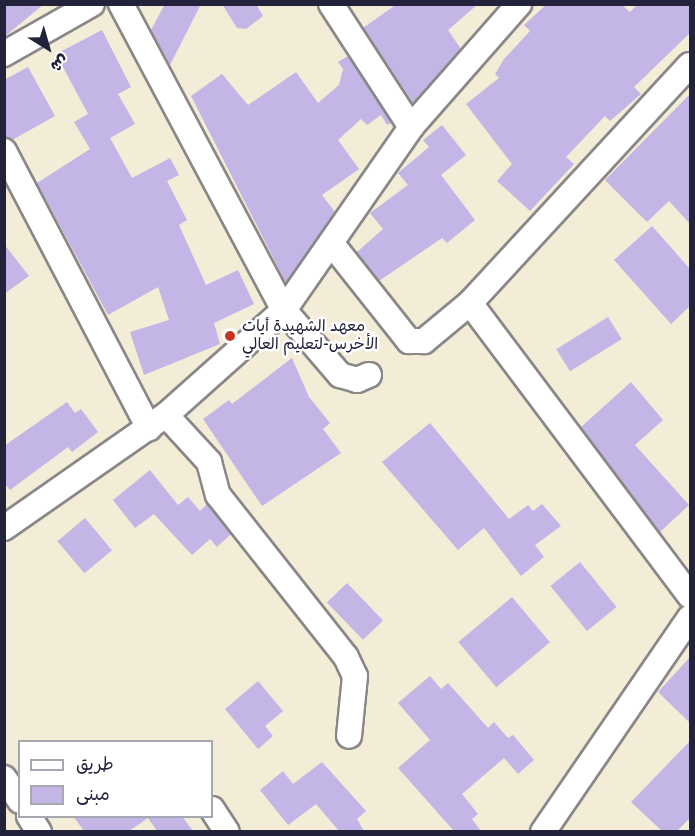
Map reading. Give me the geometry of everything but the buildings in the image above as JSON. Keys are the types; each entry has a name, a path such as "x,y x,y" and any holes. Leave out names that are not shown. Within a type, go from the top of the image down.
{"street":[{"path":"4,54 92,4"},
{"path":"122,4 284,310 340,375 357,380 369,375"},
{"path":"331,4 411,127"},
{"path":"6,522 158,422 284,310 332,244 411,127 519,4"},
{"path":"332,244 409,341 424,341 470,303 690,65"},
{"path":"4,151 158,422 209,462 218,495 351,665 355,676 349,736"},
{"path":"470,303 690,596"},
{"path":"543,831 690,617"},
{"path":"4,778 18,798"},
{"path":"213,810 227,831"},
{"path":"30,818 39,831"}],"place":[{"name":"معهد الشهيدة أيات الأخرس-لتعليم العالي","path":"230,336"}]}
